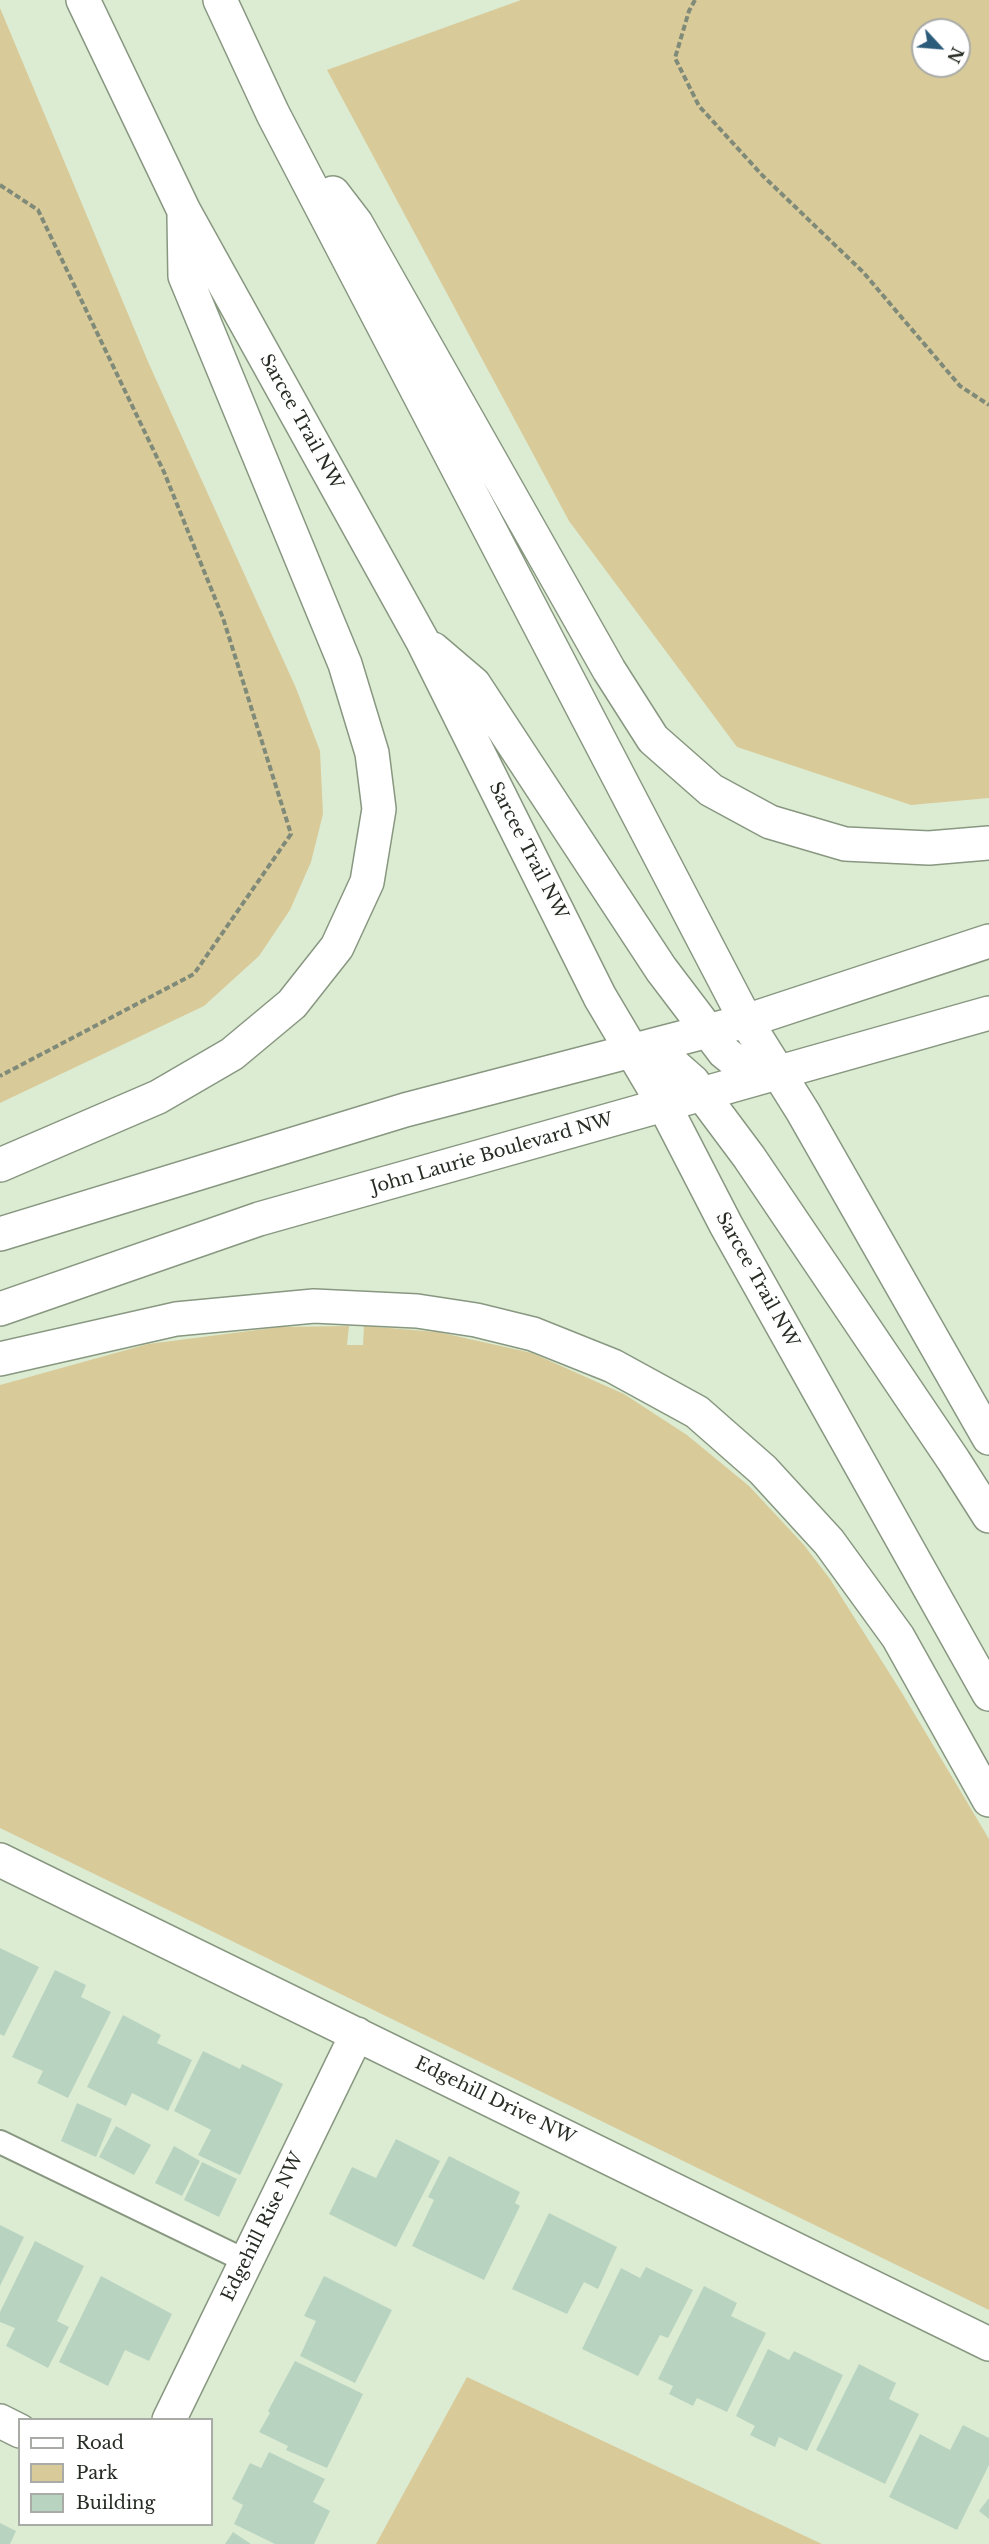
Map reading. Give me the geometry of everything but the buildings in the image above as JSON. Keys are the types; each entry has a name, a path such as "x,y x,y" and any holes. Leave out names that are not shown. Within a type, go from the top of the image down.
{"main road":[{"name":"Sarcee Trail NW","path":"83,0 184,211 422,640 600,997 664,1105 726,1225 989,1694"},
{"path":"220,0 273,114 746,1021 780,1074 989,1438"},
{"path":"273,114 356,223 603,660 653,739 711,790 770,822 845,844 929,849 989,843"},
{"path":"0,1165 158,1097 232,1054 292,1004 337,947 367,882 379,809 372,753 345,664 184,276 184,211"},
{"path":"422,640 474,684 661,969 710,1030 724,1052 740,1065 780,1074"},
{"path":"0,1234 405,1110 746,1021 989,940"},
{"name":"John Laurie Boulevard NW","path":"0,1309 259,1219 703,1096 989,1013"},
{"path":"632,1050 668,1060 693,1082 749,1157 989,1516"},
{"path":"0,1359 176,1319 314,1306 417,1311 476,1320 533,1334 613,1366 697,1412 763,1470 829,1542 897,1637 989,1800"},
{"name":"Edgehill Drive NW","path":"0,1860 989,2344"},
{"name":"Edgehill Rise NW","path":"170,2418 357,2034"},
{"path":"0,2421 18,2430"}],"lane":[{"path":"0,2142 246,2261"}],"path":[{"path":"695,0 689,11 675,58 699,106 762,175 863,272 960,386 989,405"},
{"path":"0,185 38,210 164,472 224,618 291,834 194,974 0,1076"}],"green space":[{"path":"521,0 989,0 989,798 911,805 737,747 569,521 327,70"},
{"path":"0,8 149,364 296,688 320,751 323,814 311,862 290,910 259,956 204,1006 0,1103"},
{"path":"349,1326 347,1345 363,1345 364,1326 438,1332 532,1353 624,1394 687,1435 749,1486 804,1545 830,1579 902,1693 989,1839 989,2310 0,1828 0,1385 148,1344 280,1327"},
{"path":"467,2377 822,2544 376,2544"}]}
